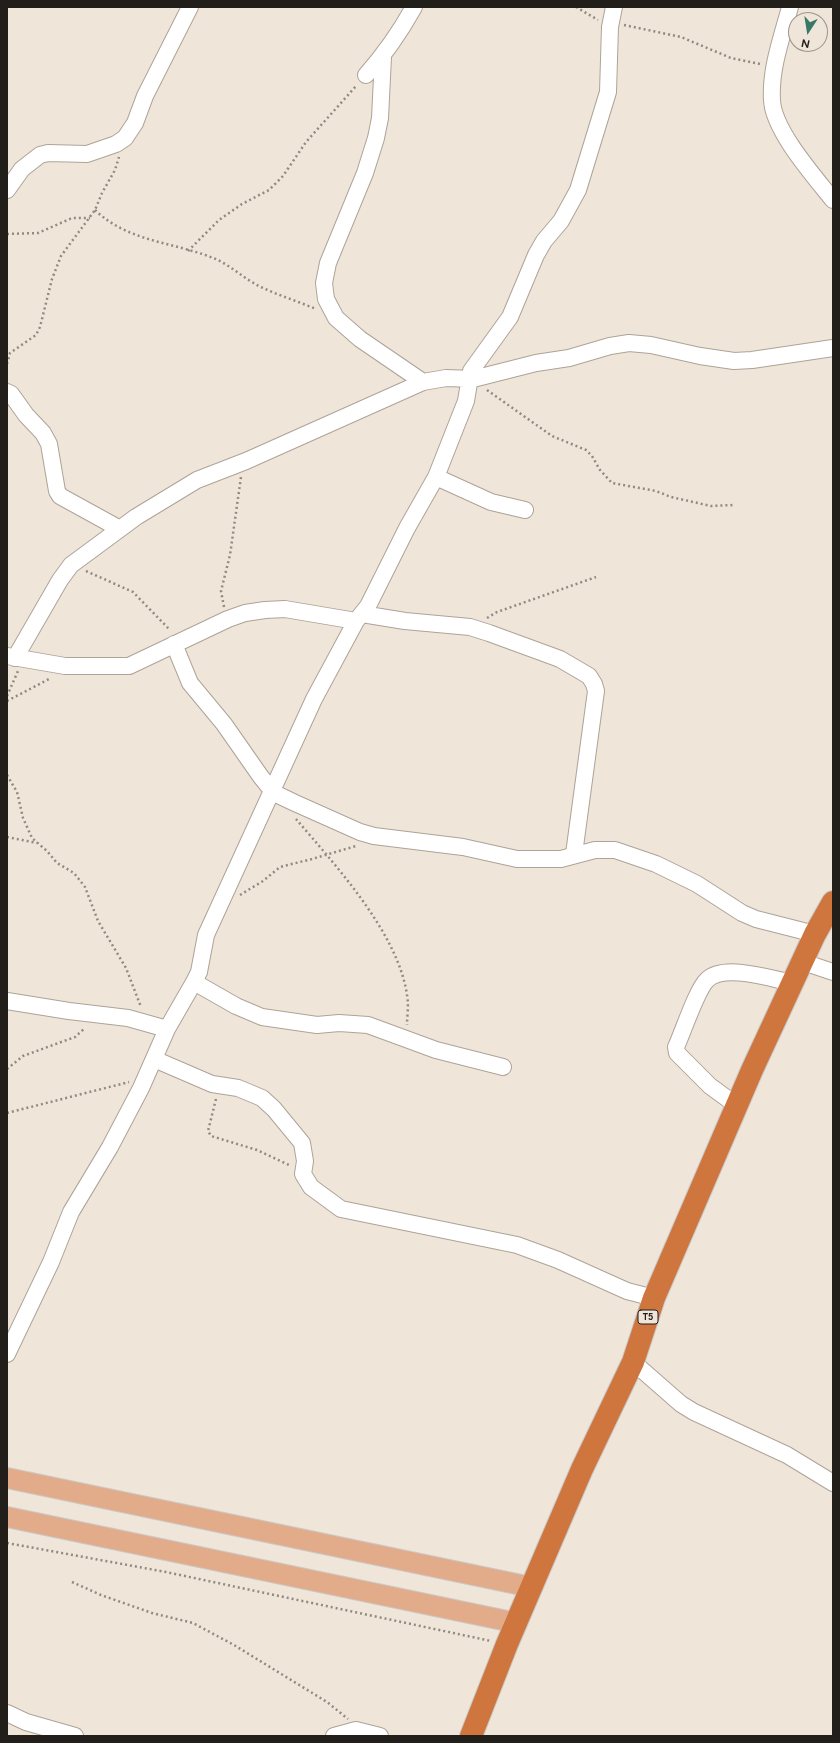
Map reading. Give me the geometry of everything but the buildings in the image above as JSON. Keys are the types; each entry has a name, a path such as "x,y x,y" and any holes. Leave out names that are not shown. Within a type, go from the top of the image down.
{"highway":[{"name":"T5","path":"471,1736 507,1644 582,1469 633,1362 654,1298 736,1105 816,934 833,902"}],"main road":[{"path":"7,1478 531,1587"},
{"path":"7,1517 517,1623"}],"street":[{"path":"7,190 22,169 40,155 48,153 70,155 87,154 116,144 125,138 130,132 145,96 190,7"},
{"path":"366,75 383,57 400,33 414,7"},
{"path":"7,1354 51,1262 71,1212 110,1147 146,1078 167,1029 199,972 206,935 271,790 314,699 359,618 368,606 407,528 436,477 466,401 477,360 510,317 536,255 544,241 561,222 578,190 608,92 610,25 614,7"},
{"path":"790,7 772,83 772,101 776,120 808,169 833,200"},
{"path":"383,57 380,111 376,138 365,173 328,263 325,276 326,299 336,318 360,339 422,382"},
{"path":"574,854 595,702 594,684 589,676 560,659 470,627 359,618 285,609 252,612 228,619 129,666 65,666 15,658 60,580 71,564 120,529 187,486 422,382 446,378 471,379 536,363 569,358 610,346 629,343 651,345 700,356 734,360 752,360 833,348"},
{"path":"7,392 11,394 26,415 43,433 49,444 57,491 60,496 120,529"},
{"path":"436,477 491,502 524,510"},
{"path":"177,643 190,683 224,724 271,790 274,793 320,814 374,836 469,848 525,860 561,859 574,854 595,850 615,850 656,864 697,884 742,913 756,919 816,934"},
{"path":"803,962 833,972"},
{"path":"736,1105 710,1086 677,1053 676,1047 700,990 707,980 716,974 744,973 793,983"},
{"path":"194,982 236,1006 262,1017 317,1025 358,1023 377,1027 436,1050 503,1067"},
{"path":"7,1001 62,1010 100,1014 146,1023 167,1029"},
{"path":"154,1058 218,1086 238,1088 262,1098 274,1109 302,1143 305,1161 303,1174 311,1187 341,1209 518,1245 628,1291 654,1298"},
{"path":"633,1362 681,1404 694,1412 787,1455 833,1483"},
{"path":"7,1713 26,1722 75,1736"},
{"path":"334,1736 356,1730 380,1736"}],"path":[{"path":"576,7 610,25 681,37 731,58 775,66"},
{"path":"188,251 219,220 242,204 269,190 284,176 306,142 366,75"},
{"path":"7,364 10,353 36,335 40,327 52,279 61,256 95,210 102,193 115,170 125,138"},
{"path":"95,210 104,219 129,233 156,243 188,251 218,261 260,287 336,318"},
{"path":"7,234 38,232 72,218 90,218"},
{"path":"471,379 552,436 586,450 592,456 600,470 612,483 656,491 671,497 711,506 734,505"},
{"path":"228,619 221,599 220,591 230,555 240,496 241,481 246,461"},
{"path":"71,564 133,592 162,620 177,643"},
{"path":"470,627 497,612 596,577"},
{"path":"7,696 15,658"},
{"path":"7,701 45,682 65,666"},
{"path":"7,775 17,792 23,818 32,838 47,850 57,863 80,879 98,921 126,968 146,1023"},
{"path":"294,817 326,855 381,929 396,955 407,995 406,1039"},
{"path":"220,902 251,890 280,867 350,848 374,836"},
{"path":"7,838 37,843"},
{"path":"7,1069 23,1056 75,1037 100,1014"},
{"path":"7,1113 146,1078"},
{"path":"218,1086 216,1102 208,1131 210,1136 257,1150 299,1170 303,1174"},
{"path":"7,1543 166,1572 507,1644"},
{"path":"72,1582 100,1595 152,1612 193,1623 234,1645 327,1702 346,1717 356,1730"}]}
